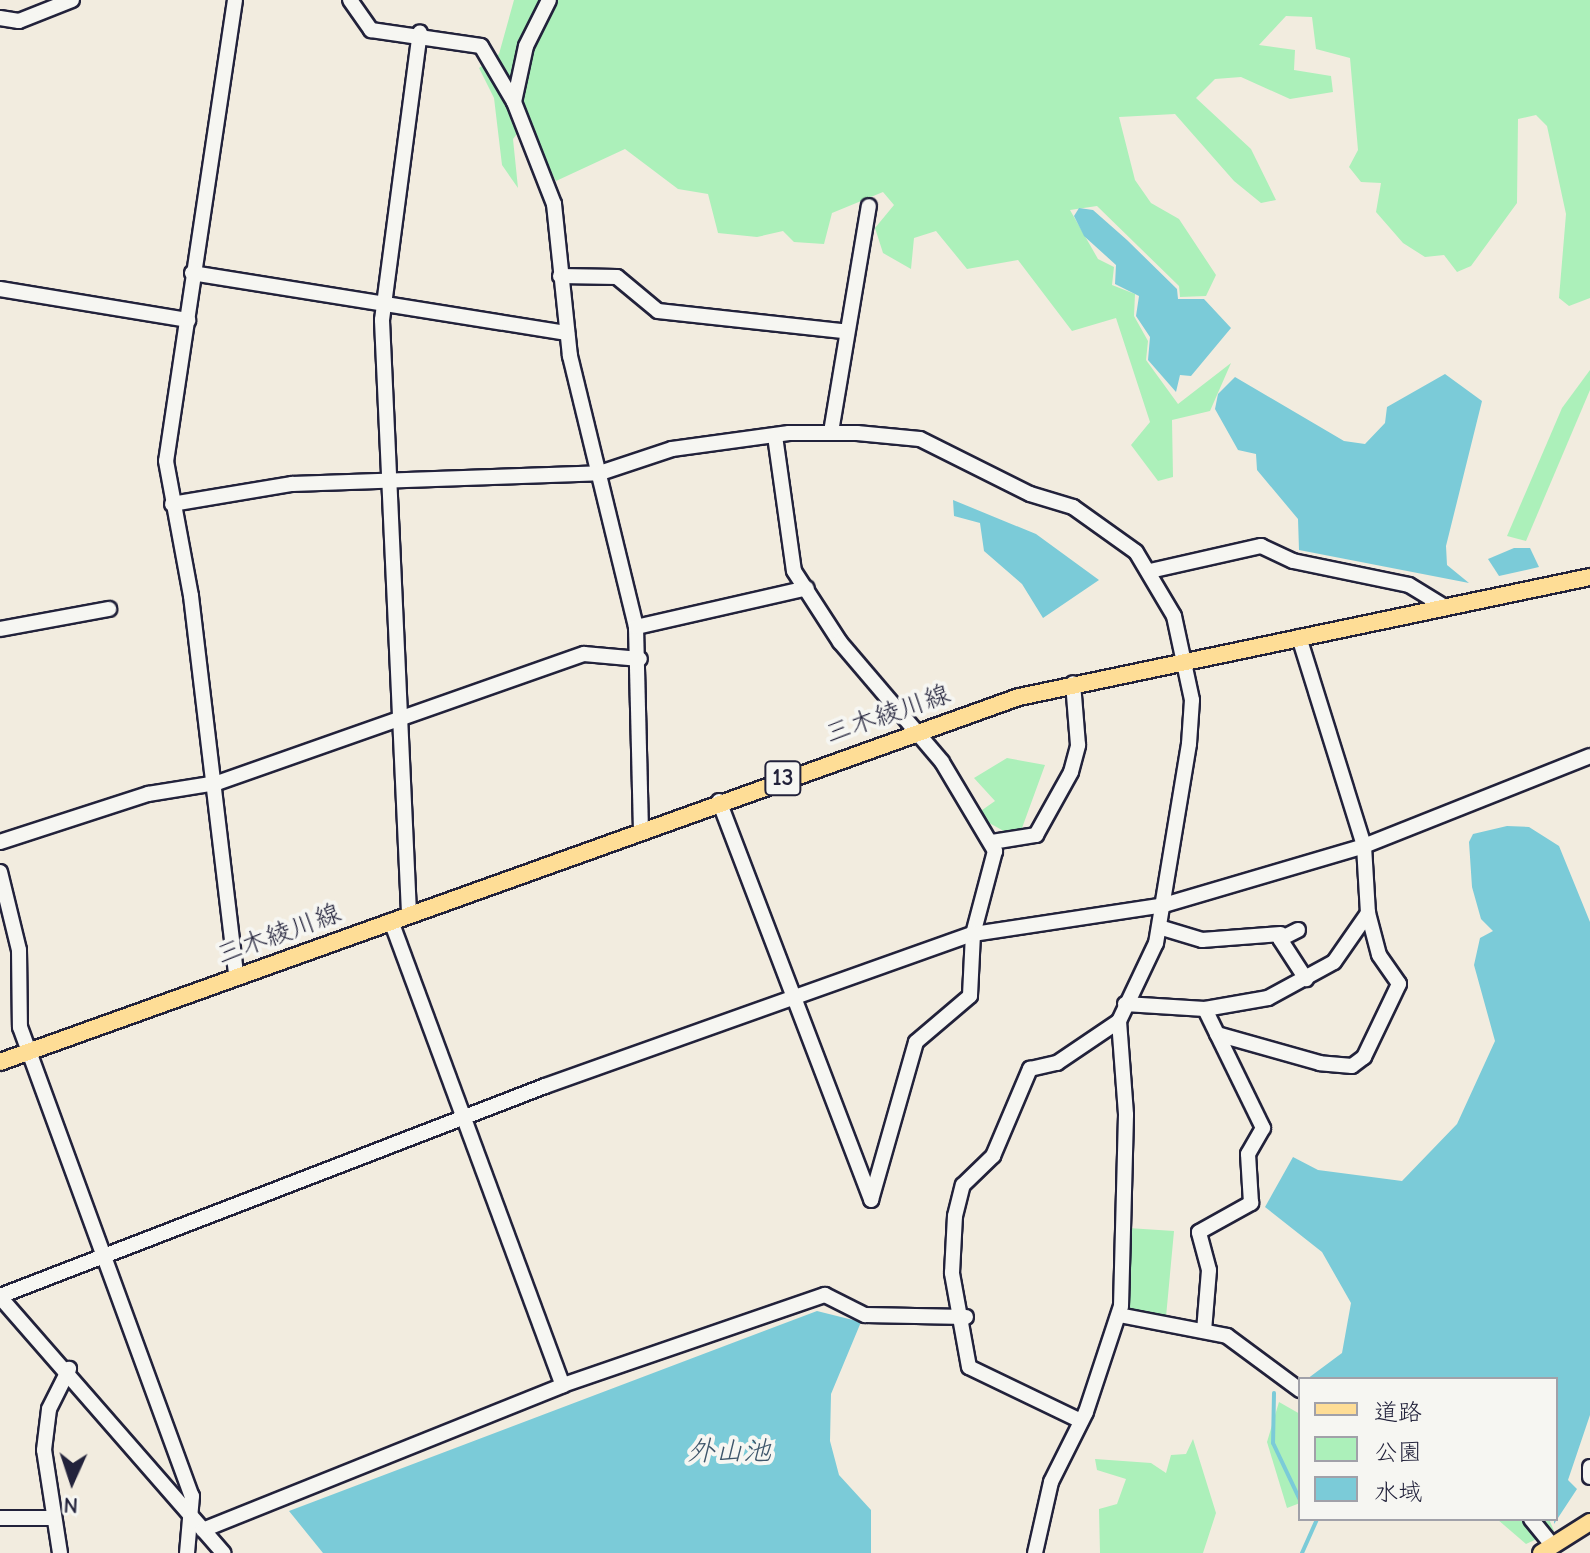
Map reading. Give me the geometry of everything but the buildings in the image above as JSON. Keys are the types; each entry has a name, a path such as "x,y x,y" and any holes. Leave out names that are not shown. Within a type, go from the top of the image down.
{"main road":[{"name":"三木綾川線","path":"0,1062 911,730 1073,683 1590,577"},
{"path":"1546,1549 1590,1522"}],"street":[{"path":"0,18 19,21 72,0"},
{"path":"235,0 166,461 217,783 236,976"},
{"path":"350,0 371,30 420,33 481,46 514,102 554,204 567,333 636,627 640,659 641,828"},
{"path":"514,102 526,46 549,0"},
{"path":"409,913 396,721 382,304 420,33"},
{"path":"831,432 843,331 869,206"},
{"path":"192,273 567,333"},
{"path":"560,276 617,277 658,311 843,331"},
{"path":"0,289 188,320"},
{"path":"172,504 292,484 600,473 672,449 831,432 920,439 1073,507 1136,552 1174,616 1184,658 1189,744 1159,927 1119,1021 1126,1115 1119,1315 1081,1421 1051,1482 1035,1553"},
{"path":"719,801 793,1002 871,1200 916,1042 970,996 973,934 995,866 992,842 942,762 911,730 790,562 775,436"},
{"path":"1150,571 1261,546 1293,561 1409,585 1445,607"},
{"path":"636,627 807,588"},
{"path":"0,629 109,609"},
{"path":"1217,1034 1320,1063 1358,1063 1399,984 1379,955 1368,913 1364,846 1299,637"},
{"path":"0,842 148,794 217,783 584,654 640,659"},
{"path":"992,842 1036,835 1071,772 1078,745 1073,683"},
{"path":"223,1553 69,1369 0,1297 460,1119 793,1002 973,934 1164,905 1364,846 1590,756"},
{"path":"0,872 14,915 20,1027 107,1254 192,1496 187,1553"},
{"path":"1125,1004 1205,1009 1268,998 1334,962 1368,913"},
{"path":"391,921 460,1119 563,1385"},
{"path":"1159,927 1202,940 1298,930"},
{"path":"1281,934 1306,979"},
{"path":"1204,1331 1209,1270 1199,1232 1251,1203 1248,1154 1263,1128 1205,1009"},
{"path":"1081,1421 969,1367 966,1317 952,1273 963,1185 993,1156 1030,1069 1057,1063 1119,1021"},
{"path":"203,1530 563,1385 825,1295 865,1315 966,1317"},
{"path":"1119,1315 1204,1331 1253,1352 1298,1388"},
{"path":"60,1553 50,1518 49,1409 69,1369"},
{"path":"1590,1467 1590,1477"},
{"path":"0,1518 50,1518"},
{"path":"1532,1521 1546,1549"}],"green space":[{"path":"514,0 1590,0 1590,298 1569,306 1559,298 1566,214 1547,126 1536,115 1518,119 1517,203 1471,266 1457,272 1444,255 1425,257 1403,243 1376,212 1381,183 1361,182 1349,167 1358,150 1350,58 1316,49 1312,17 1286,16 1259,45 1295,50 1294,70 1331,76 1333,92 1290,99 1241,77 1215,79 1196,98 1251,149 1276,200 1261,203 1234,181 1175,114 1119,117 1135,180 1151,203 1179,219 1216,275 1206,296 1180,297 1179,286 1097,206 1070,210 1098,259 1114,267 1112,285 1135,294 1134,316 1148,341 1146,360 1178,404 1231,363 1210,411 1172,420 1173,477 1158,481 1131,445 1150,422 1116,318 1072,331 1018,260 967,269 936,231 914,238 911,269 883,253 875,228 894,205 883,192 832,213 824,244 794,242 783,231 757,237 718,233 708,194 678,189 625,149 556,181 525,124 513,139 518,188 502,165 494,98 479,68 499,54"},
{"path":"1590,370 1590,390 1526,541 1507,536 1562,408"},
{"path":"1007,758 1045,765 1018,839 975,815 995,801 974,778"},
{"path":"1128,1228 1174,1231 1166,1317 1126,1308"},
{"path":"1279,1402 1298,1413 1298,1504 1287,1508 1267,1442"},
{"path":"1193,1439 1216,1513 1203,1553 1100,1553 1099,1509 1117,1504 1126,1479 1097,1470 1095,1459 1151,1463 1166,1473 1171,1455 1186,1454"},
{"path":"1499,1521 1550,1521 1554,1531 1526,1544"}],"water":[{"path":"1079,208 1093,210 1127,240 1177,289 1178,299 1204,299 1231,328 1191,376 1180,375 1176,392 1148,360 1150,337 1136,316 1139,296 1115,284 1116,265 1084,236 1074,216"},
{"path":"1445,374 1482,401 1446,546 1447,565 1469,583 1299,550 1298,519 1257,470 1256,454 1238,450 1215,409 1218,394 1235,377 1344,441 1365,444 1385,423 1387,407"},
{"path":"953,500 1036,534 1099,580 1043,618 1022,584 984,551 980,523 954,516"},
{"path":"1514,548 1530,548 1539,567 1499,576 1488,559"},
{"path":"1507,826 1529,827 1559,846 1590,922 1590,1415 1568,1480 1577,1489 1558,1518 1558,1377 1310,1377 1342,1353 1351,1303 1322,1252 1265,1207 1293,1157 1318,1170 1402,1181 1457,1124 1495,1041 1474,965 1480,938 1493,931 1481,919 1472,887 1469,842 1473,834"},
{"name":"外山池","path":"817,1311 861,1322 831,1394 830,1441 839,1475 871,1510 871,1553 323,1553 289,1511"}],"waterway":[{"path":"1274,1393 1273,1443 1298,1496"},
{"path":"1302,1553 1316,1521"}]}
